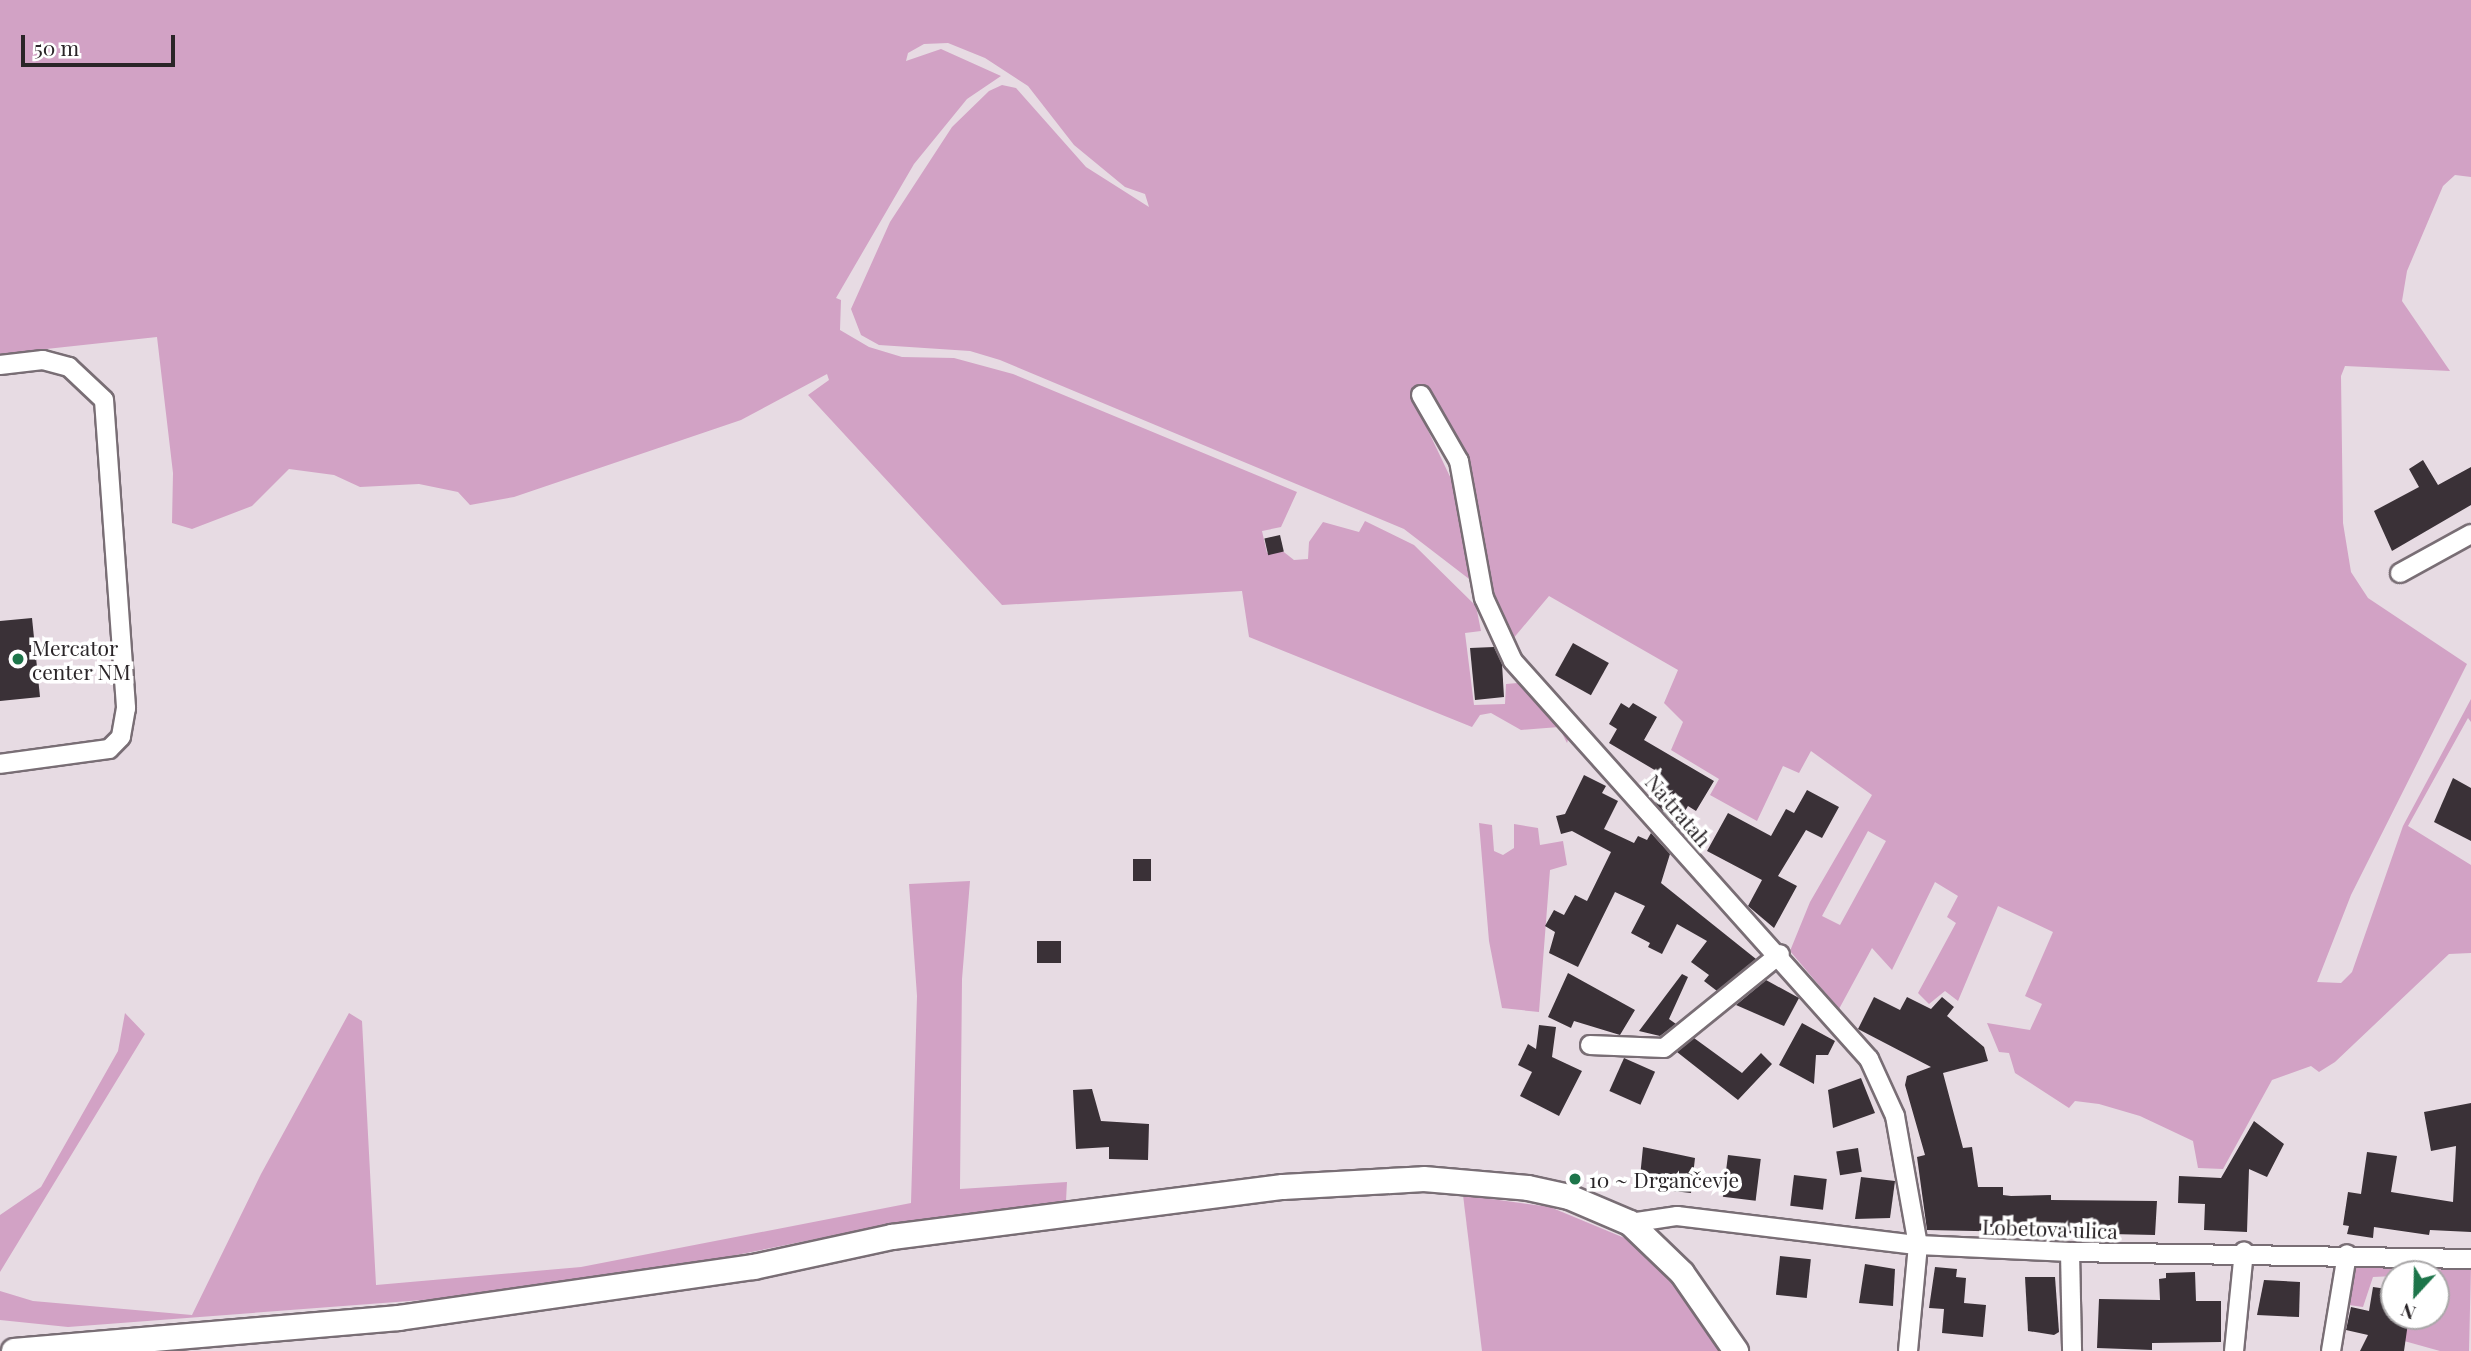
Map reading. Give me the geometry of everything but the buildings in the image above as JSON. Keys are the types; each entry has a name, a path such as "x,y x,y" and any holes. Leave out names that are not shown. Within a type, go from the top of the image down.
{"main road":[{"path":"13,1351 399,1318 754,1267 905,1236 1283,1187 1424,1179 1528,1188 1591,1205 1629,1223 1682,1273 1736,1351"}],"street":[{"path":"0,365 43,360 69,368 104,400 126,708 121,737 109,749 0,764"},
{"name":"Na tratah","path":"1421,395 1459,461 1484,598 1513,661 1780,954 1869,1059 1895,1116 1918,1245 1908,1351"},
{"path":"2400,573 2471,534"},
{"path":"1590,1045 1664,1048 1780,954"},
{"name":"Lobetova ulica","path":"1629,1223 1677,1216 1918,1245 2070,1252 2244,1251 2471,1259"},
{"path":"2234,1351 2244,1251"},
{"path":"2070,1252 2072,1351"},
{"path":"2331,1351 2347,1254"}],"shaded area":[{"path":"0,0 2471,0 2471,177 2455,175 2443,186 2407,271 2402,301 2450,371 2345,366 2341,376 2343,523 2351,572 2368,598 2467,664 2351,895 2317,982 2341,983 2352,972 2403,826 2471,699 2471,722 2468,718 2408,826 2471,865 2471,953 2449,954 2335,1062 2319,1072 2311,1066 2272,1080 2223,1169 2198,1168 2193,1141 2140,1116 2099,1104 2075,1101 2069,1108 2015,1073 2009,1053 1999,1052 1987,1023 2030,1030 2042,1004 2025,996 2053,932 1998,906 1958,1001 1945,991 1929,1004 1918,993 1956,923 1947,917 1958,896 1935,882 1892,970 1872,948 1839,1009 1790,951 1810,902 1872,795 1811,751 1799,773 1783,766 1757,821 1710,795 1719,779 1671,750 1683,722 1664,703 1678,670 1549,596 1512,640 1489,579 1468,457 1433,394 1415,403 1462,502 1473,582 1404,529 1000,360 970,351 879,345 861,335 851,309 890,222 952,127 989,91 1002,85 1016,88 1086,167 1149,207 1145,194 1125,187 1074,145 1028,86 985,58 948,43 924,44 908,53 906,61 941,49 1001,76 967,99 914,164 836,298 841,300 840,330 869,347 902,357 954,358 1013,374 1297,492 1281,527 1262,531 1267,553 1280,549 1294,560 1308,559 1309,542 1323,522 1359,532 1365,521 1414,545 1476,606 1481,631 1465,633 1474,705 1505,704 1506,684 1528,682 1571,730 1567,743 1559,727 1521,730 1491,713 1480,715 1472,727 1249,637 1242,591 1002,605 808,395 829,380 827,374 741,420 514,497 470,505 458,492 419,484 360,487 334,475 289,469 252,506 192,529 172,523 173,473 157,337 0,354","holes":["1868,831 1886,841 1840,925 1822,916"]},
{"path":"1479,823 1492,825 1494,851 1503,855 1514,848 1514,824 1538,828 1540,845 1563,841 1567,865 1550,870 1539,1012 1502,1008 1489,941"},
{"path":"970,881 962,979 960,1189 1067,1182 1066,1201 896,1223 626,1277 449,1298 68,1327 0,1320 0,1291 33,1301 192,1315 261,1174 349,1013 362,1021 376,1285 581,1267 911,1203 917,996 909,884"},
{"path":"125,1013 145,1034 0,1272 0,1215 41,1187 118,1051"},
{"path":"1463,1195 1550,1207 1627,1239 1675,1279 1723,1351 1482,1351"},
{"path":"2351,1265 2380,1265 2380,1277 2373,1277 2363,1307 2342,1304"},
{"path":"2450,1265 2471,1265 2469,1351 2440,1351 2397,1339 2405,1330 2450,1330"}],"place":[{"name":"Mercator center NM","path":"18,659"},
{"name":"10 ~ Drgančevje","path":"1575,1179"}]}
